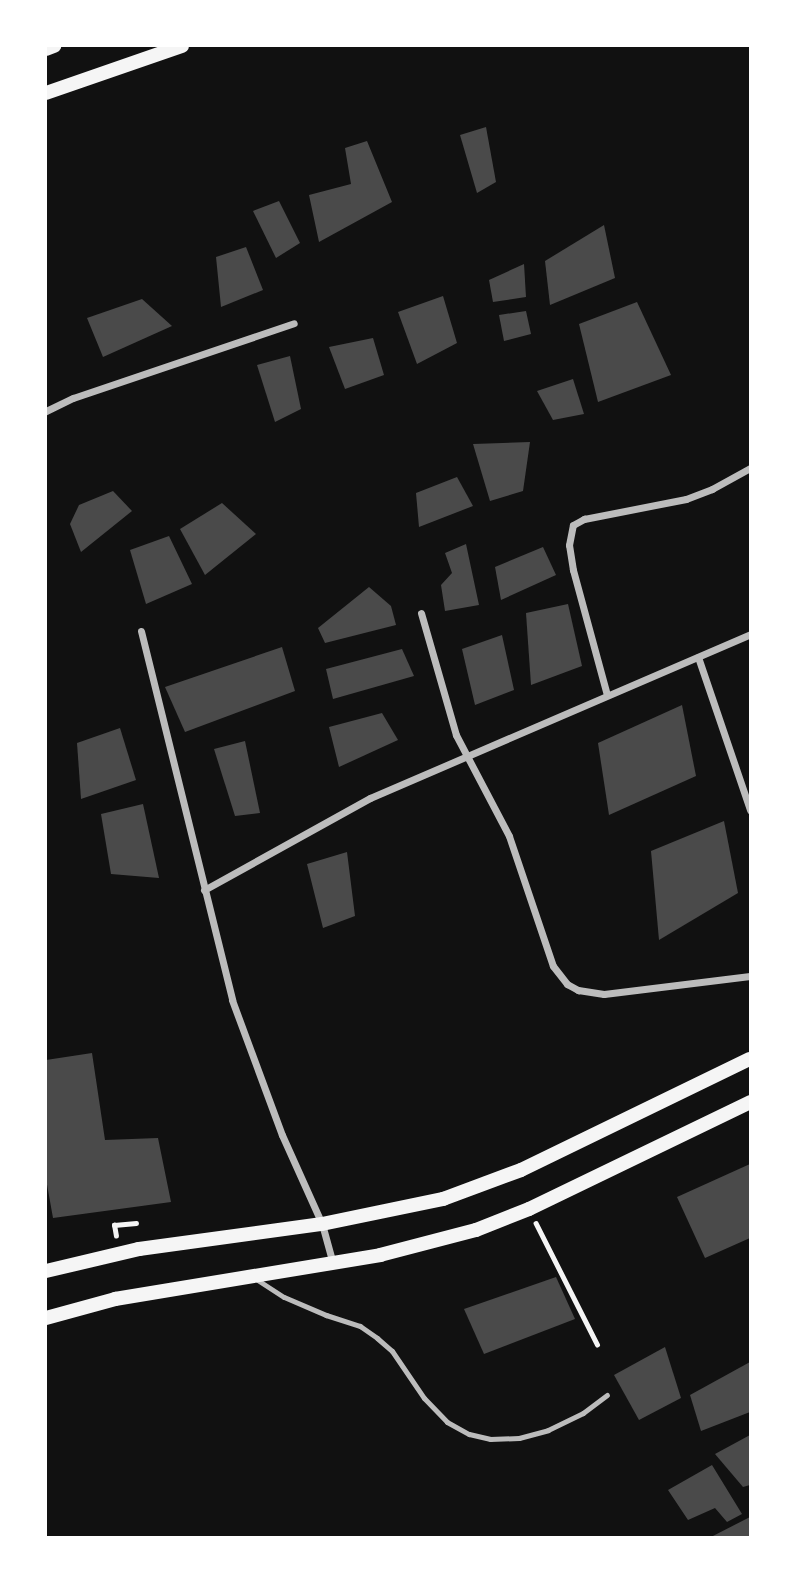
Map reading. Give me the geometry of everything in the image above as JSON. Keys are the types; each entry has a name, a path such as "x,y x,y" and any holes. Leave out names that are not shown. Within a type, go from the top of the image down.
{"main road":[{"path":"46,49 54,46"},
{"path":"46,93 183,46"},
{"path":"46,1272 139,1249 321,1224 443,1199 521,1170 751,1059"},
{"path":"46,1318 115,1299 333,1264 431,1244 529,1209 751,1102"}],"street":[{"path":"46,411 73,398 294,323"},
{"path":"607,695 573,570 569,536 573,525 584,519 686,499 712,489 751,468"},
{"path":"421,613 446,706 465,755 509,836 553,966 567,984 578,990 604,993 751,976"},
{"path":"141,631 218,953 249,1051 321,1224 333,1264"},
{"path":"204,890 348,810 465,755 751,634"},
{"path":"698,657 751,810"}],"lane":[{"path":"253,1277 284,1297 360,1326 377,1338 392,1351 424,1398 447,1422 469,1434 490,1439 519,1438 571,1419 607,1395"}],"path":[{"path":"529,1209 597,1344"},
{"path":"114,1225 136,1223"}],"building":[{"path":"486,127 496,182 477,193 460,135"},
{"path":"367,141 392,202 319,242 309,195 351,184 345,148"},
{"path":"279,201 300,243 276,258 253,211"},
{"path":"604,225 615,278 550,305 545,261"},
{"path":"246,247 263,290 221,307 216,257"},
{"path":"524,264 526,297 493,302 489,280"},
{"path":"443,296 457,343 417,364 398,312"},
{"path":"142,299 172,326 103,357 87,318"},
{"path":"637,302 671,375 598,402 579,324"},
{"path":"526,311 531,334 504,341 499,315"},
{"path":"373,338 384,375 345,389 329,347"},
{"path":"290,356 301,409 275,422 257,365"},
{"path":"573,379 584,414 553,420 537,391"},
{"path":"530,442 523,491 490,501 473,444"},
{"path":"457,477 473,506 419,527 416,493"},
{"path":"113,491 132,511 81,552 70,524 79,505"},
{"path":"222,503 256,534 205,575 180,529"},
{"path":"169,536 192,584 146,604 130,550"},
{"path":"466,544 479,605 445,611 441,585 452,573 445,553"},
{"path":"543,547 556,575 501,600 495,567"},
{"path":"369,587 391,606 396,625 325,643 318,628"},
{"path":"568,604 582,666 531,685 526,613"},
{"path":"502,635 514,690 475,705 462,649"},
{"path":"282,647 295,691 185,732 165,687"},
{"path":"402,649 414,676 333,699 326,669"},
{"path":"682,705 696,776 609,815 598,743"},
{"path":"382,713 398,740 339,767 329,727"},
{"path":"120,728 136,780 81,799 77,743"},
{"path":"245,741 260,813 235,816 214,749"},
{"path":"143,804 159,878 111,874 101,814"},
{"path":"724,821 738,893 659,940 651,851"},
{"path":"347,852 355,916 323,928 307,864"},
{"path":"92,1053 105,1140 158,1138 171,1202 53,1218 46,1179 46,1060"},
{"path":"750,1164 750,1238 705,1258 677,1197"},
{"path":"556,1277 575,1319 484,1354 464,1309"},
{"path":"665,1347 681,1398 639,1420 614,1375"},
{"path":"750,1362 750,1412 701,1431 690,1395"},
{"path":"750,1435 750,1485 743,1487 715,1454"},
{"path":"712,1465 742,1514 727,1522 715,1508 688,1520 668,1490"},
{"path":"750,1517 750,1538 709,1538"}]}
